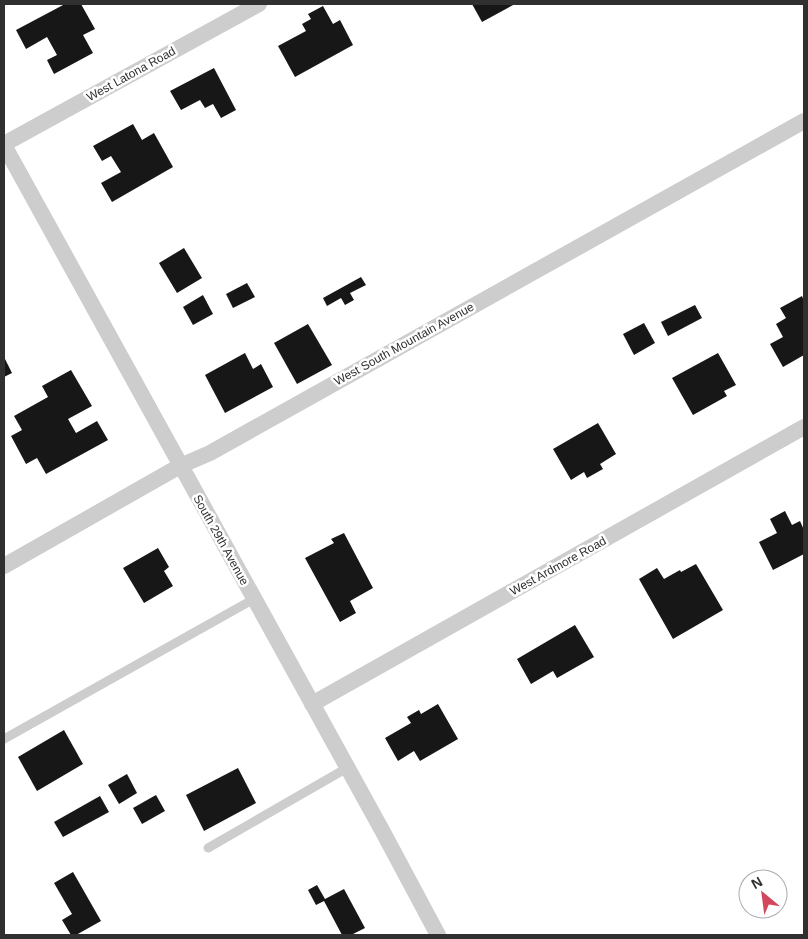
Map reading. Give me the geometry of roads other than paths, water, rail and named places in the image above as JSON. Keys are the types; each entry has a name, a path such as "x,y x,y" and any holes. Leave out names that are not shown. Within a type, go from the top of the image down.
{"street":[{"name":"West Latona Road","path":"4,144 259,4"},
{"name":"West South Mountain Avenue","path":"4,566 180,466 210,454 804,122"},
{"name":"South 29th Avenue","path":"4,144 438,935"},
{"name":"West Ardmore Road","path":"312,704 804,427"}],"lane":[{"path":"4,739 254,599"},
{"path":"208,848 346,768"}]}
